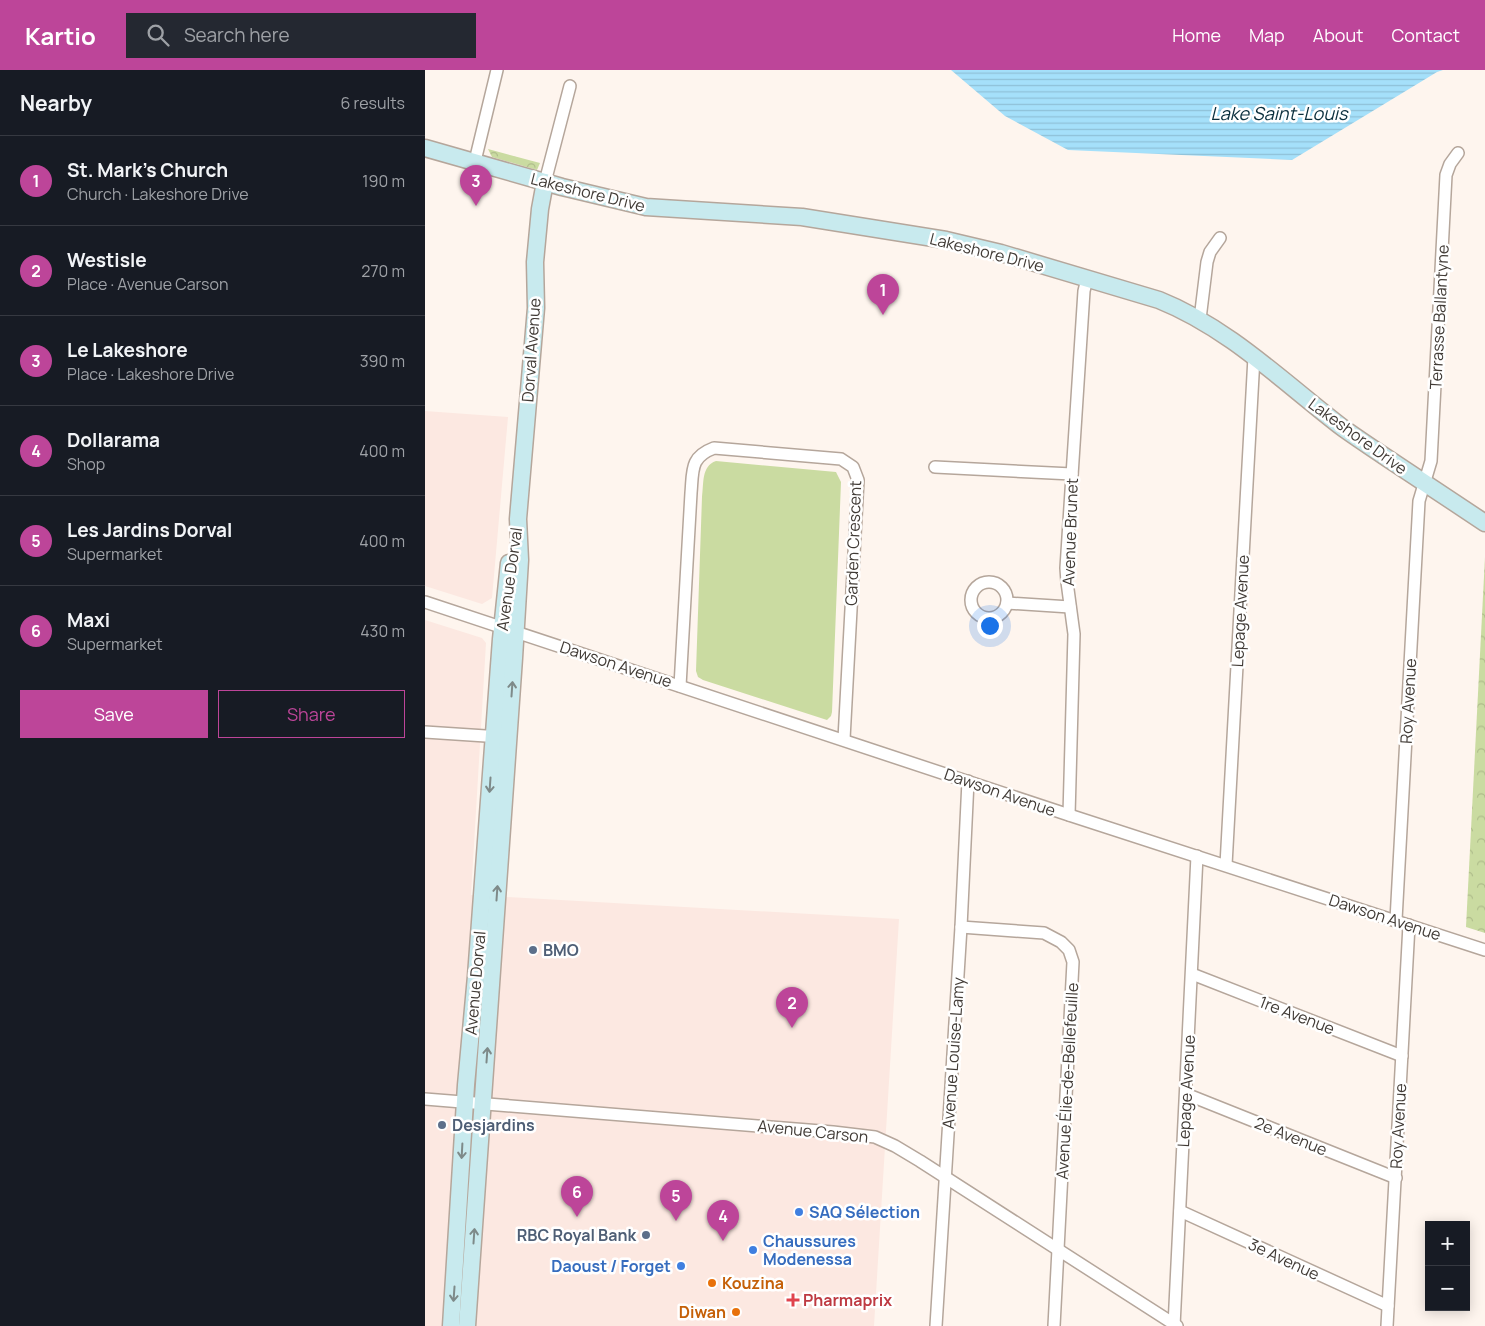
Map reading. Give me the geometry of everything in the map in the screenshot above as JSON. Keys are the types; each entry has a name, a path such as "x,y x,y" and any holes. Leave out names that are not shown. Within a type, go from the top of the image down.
{"street":[{"path":"475,161 497,70"},
{"path":"545,182 570,86"},
{"name":"Lakeshore Drive","path":"425,148 545,182 645,207 802,217 929,237 1001,253 1159,300 1200,319 1254,357 1344,429 1485,523"},
{"name":"Terrasse Ballantyne","path":"1424,483 1431,461 1447,175 1450,164 1458,152"},
{"name":"Dorval Avenue","path":"518,519 535,308 535,262 541,200 545,182"},
{"path":"1200,319 1207,262 1210,252 1220,238"},
{"name":"Avenue Brunet","path":"1069,815 1074,634 1066,568 1084,291 1087,279"},
{"name":"Lepage Avenue","path":"1226,865 1254,357"},
{"name":"Garden Crescent","path":"680,686 691,493 693,467 697,459 703,452 714,448 841,459 853,467 858,480 844,739"},
{"path":"935,467 1072,474"},
{"name":"Roy Avenue","path":"1396,920 1419,501 1424,483"},
{"name":"Avenue Dorval","path":"467,1326 483,1104 501,737 509,629 510,559 518,519"},
{"name":"Dawson Avenue","path":"425,602 1485,950"},
{"path":"1007,602 1070,607"},
{"path":"425,732 501,737"},
{"name":"Avenue Dorval","path":"451,1326 465,1102 501,737"},
{"name":"Avenue Louise-Lamy","path":"936,1326 961,927 968,781"},
{"name":"Lepage Avenue","path":"1175,1326 1197,856"},
{"name":"Roy Avenue","path":"1387,1326 1409,925"},
{"name":"Avenue Élie-de-Bellefeuille","path":"961,927 1044,933 1061,942 1069,950 1073,962 1054,1326"},
{"name":"1re Avenue","path":"1192,974 1402,1056"},
{"name":"2e Avenue","path":"1186,1094 1395,1178"},
{"name":"Avenue Carson","path":"425,1099 867,1136 881,1139 945,1176 1175,1326"},
{"name":"3e Avenue","path":"1180,1211 1388,1306"}],"shaded area":[{"path":"425,411 508,417 492,598 482,604 425,586"},
{"path":"425,620 482,638 486,643 471,895 899,919 874,1326 425,1326"}],"green space":[{"path":"488,149 540,163 537,170 492,157"},
{"path":"716,461 836,472 841,482 832,712 827,720 698,677 696,671 703,481 708,467"},
{"path":"1485,557 1485,933 1466,927"}],"water":[{"name":"Lake Saint-Louis","path":"951,70 1443,70 1292,160 1068,150 1005,116"}],"place":[{"name":"Le Lakeshore","path":"476,206"},
{"name":"St. Mark's Church","path":"883,315"},
{"name":"BMO","path":"533,950"},
{"name":"Westisle","path":"792,1028"},
{"name":"Desjardins","path":"442,1125"},
{"name":"SAQ Sélection","path":"799,1212"},
{"name":"Maxi","path":"577,1217"},
{"name":"Les Jardins Dorval","path":"676,1221"},
{"name":"RBC Royal Bank","path":"646,1235"},
{"name":"Dollarama","path":"723,1241"},
{"name":"Chaussures Modenessa","path":"753,1250"},
{"name":"Daoust / Forget","path":"681,1266"},
{"name":"Kouzina","path":"712,1283"},
{"name":"Pharmaprix","path":"793,1300"},
{"name":"Diwan","path":"736,1312"}]}
